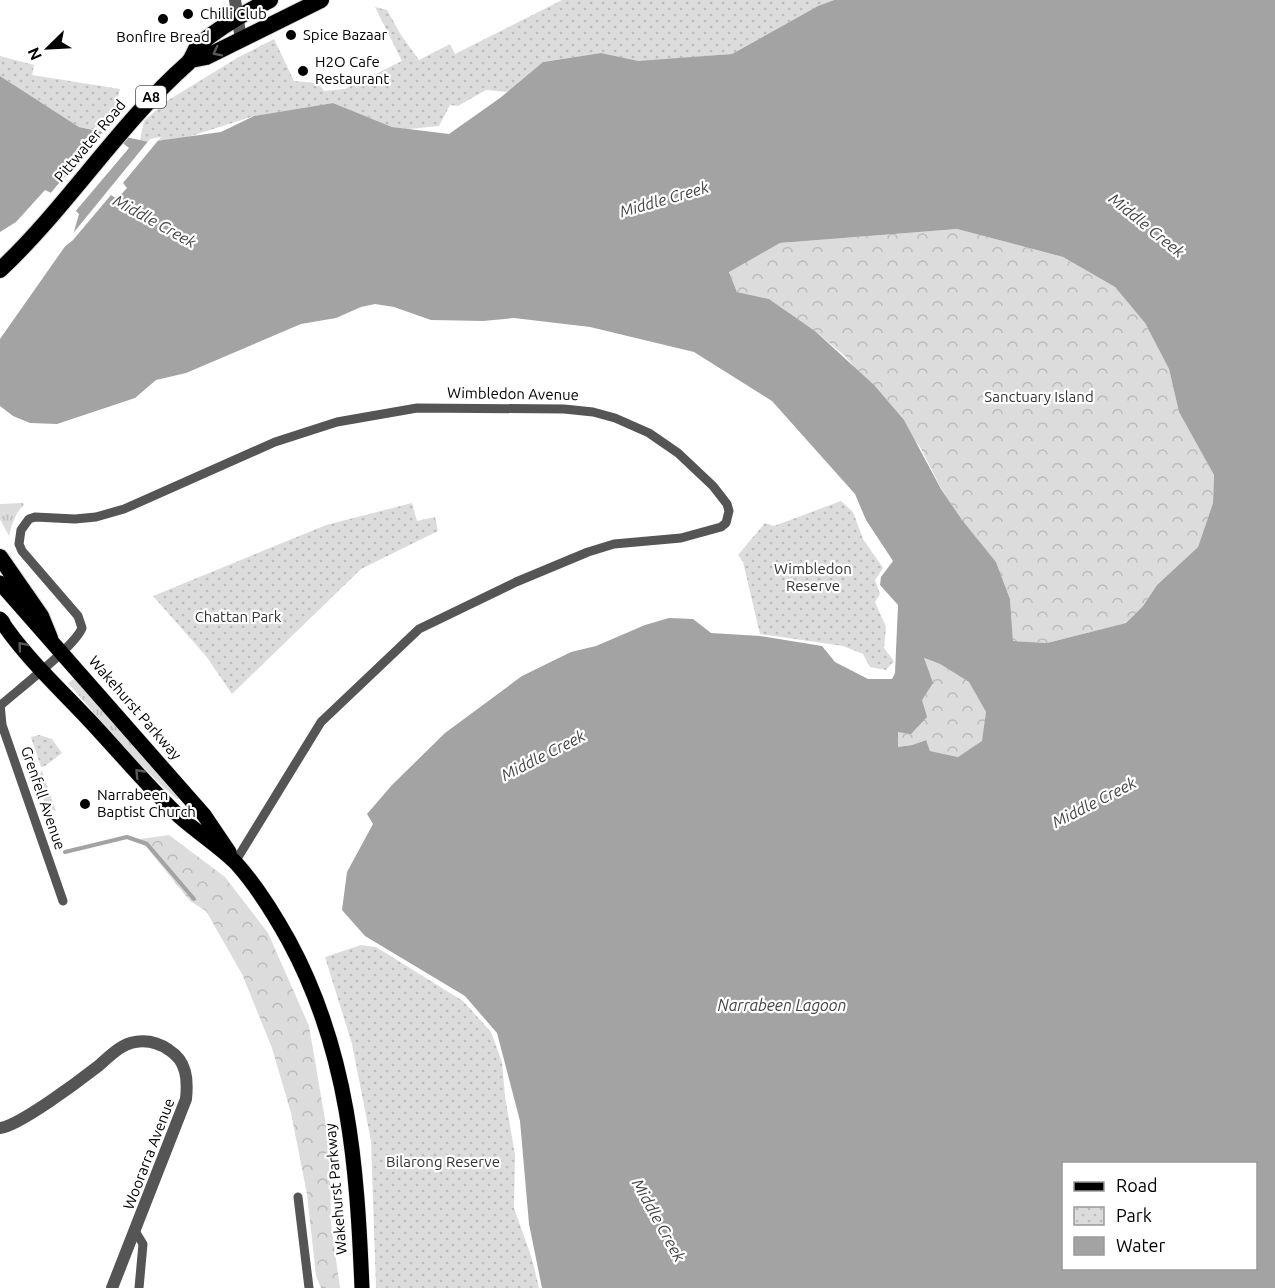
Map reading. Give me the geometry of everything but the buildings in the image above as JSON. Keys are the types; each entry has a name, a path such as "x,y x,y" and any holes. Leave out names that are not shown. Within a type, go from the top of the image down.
{"highway":[{"name":"Pittwater Road","path":"0,284 22,250 150,98 191,60 198,46 270,0"},
{"name":"Pittwater Road","path":"191,60 206,57 321,0"},
{"name":"Pittwater Road","path":"0,270 22,250"},
{"path":"0,557 40,616 50,638"}],"main road":[{"name":"Wakehurst Parkway","path":"0,583 189,798 223,841 235,862 269,907 297,957 321,1011 342,1087 352,1142 359,1209 362,1288"},
{"name":"Wakehurst Parkway","path":"1,621 41,669 179,816 235,862"},
{"path":"179,816 189,798"}],"street":[{"path":"235,0 241,40"},
{"name":"Wimbledon Avenue","path":"0,704 62,652 80,634 82,628 81,622 22,551 19,544 24,523 35,517 75,519 96,517 124,509 275,442 337,422 417,408 564,409 593,412 615,418 649,433 678,453 713,486 727,504 728,518 721,527 681,537 614,544 588,552 516,582 419,629 321,722 235,862"},
{"name":"Grenfell Avenue","path":"0,704 2,725 63,901"},
{"name":"Woorarra Avenue","path":"0,1128 6,1128 17,1122 83,1079 121,1048 133,1042 151,1042 176,1054 184,1067 188,1082 186,1099 112,1288"},
{"path":"298,1197 309,1288"},
{"path":"135,1231 143,1244 139,1288"}],"green space":[{"path":"562,0 834,0 818,6 732,54 638,62 601,53 543,62 507,92 486,90 458,106 450,105 439,126 409,129 392,127 333,103 254,116 188,137 149,142 140,140 144,121 167,101 237,58 274,39 294,81 318,83 324,91 345,89 402,61 375,7 387,10 419,60 450,44 455,54"},
{"path":"0,56 34,65 32,75 120,89 114,112 100,131 79,127 0,76"},
{"name":"Sanctuary Island","path":"957,229 1063,257 1115,287 1145,323 1169,369 1179,412 1214,475 1213,503 1198,547 1157,585 1143,606 1126,623 1047,643 1013,641 1010,599 996,562 962,521 941,488 920,447 846,357 815,331 769,299 737,292 729,271 780,243"},
{"name":"Wimbledon Reserve","path":"841,501 853,512 863,539 883,568 875,580 880,594 875,602 886,627 884,648 894,661 886,670 870,667 863,654 843,646 760,634 743,562 738,555 765,523 774,526"},
{"path":"23,503 24,505 14,519 9,536 0,519 0,504"},
{"name":"Chattan Park","path":"412,503 417,521 435,517 438,531 361,569 232,694 206,656 153,596 326,525"},
{"path":"923,658 940,664 969,682 986,712 983,741 958,757 930,751 925,740 898,747 898,732 922,700"},
{"path":"76,677 180,799 163,787 127,751 68,683"},
{"path":"39,735 52,739 62,753 41,767 31,737"},
{"path":"41,771 56,811 46,807 38,784"},
{"path":"169,835 225,877 268,933 309,1026 328,1137 331,1224 340,1288 321,1288 316,1276 307,1194 291,1113 272,1048 242,974 206,911 190,901 144,844 133,840"},
{"name":"Bilarong Reserve","path":"361,945 376,947 463,1001 491,1032 502,1062 515,1155 514,1208 532,1259 539,1288 376,1288 371,1141 352,1044 325,957"}],"water":[{"name":"Narrabeen Lagoon","path":"834,0 1275,0 1275,1288 542,1288 529,1224 520,1121 497,1033 465,996 365,936 342,910 347,872 373,824 367,814 392,785 445,733 522,676 571,652 596,646 645,625 669,618 693,619 711,633 760,636 822,646 835,662 868,679 892,679 895,673 898,605 880,585 881,577 893,561 866,520 855,494 772,401 694,352 590,327 514,318 483,321 431,320 394,307 375,304 361,307 336,318 301,324 186,373 156,380 135,398 57,424 30,423 13,416 0,406 0,339 73,235 79,214 64,199 45,190 16,222 0,232 0,76 79,127 149,142 221,132 254,116 333,103 392,127 449,134 500,98 543,62 601,53 638,61 732,54 818,6","holes":["957,229 1063,257 1115,287 1145,323 1169,369 1179,412 1214,475 1213,503 1198,547 1157,585 1143,606 1126,623 1047,643 1013,641 1010,599 996,562 962,520 941,489 904,420 874,385 815,331 769,299 737,292 729,272 780,243","924,658 940,664 969,682 986,712 982,741 958,757 930,751 926,740 898,747 898,732 911,734 927,717 922,700 933,683"]}],"pier":[{"path":"105,129 129,148 74,213 62,201 49,195"},
{"path":"161,137 123,183 127,188 117,199 111,195 73,240 57,253 150,139"}],"waterway":[{"path":"65,852 127,837 147,844 194,899"}],"place":[{"name":"Chilli Club","path":"188,14"},
{"name":"Bonfire Bread","path":"163,19"},
{"name":"Spice Bazaar","path":"291,35"},
{"name":"H2O Cafe Restaurant","path":"303,71"},
{"name":"Narrabeen Baptist Church","path":"85,804"}],"water label":[{"name":"Middle Creek","path":"664,199"},
{"name":"Middle Creek","path":"155,221"},
{"name":"Middle Creek","path":"1147,225"},
{"name":"Middle Creek","path":"543,755"},
{"name":"Middle Creek","path":"1094,802"},
{"name":"Middle Creek","path":"659,1220"}]}
